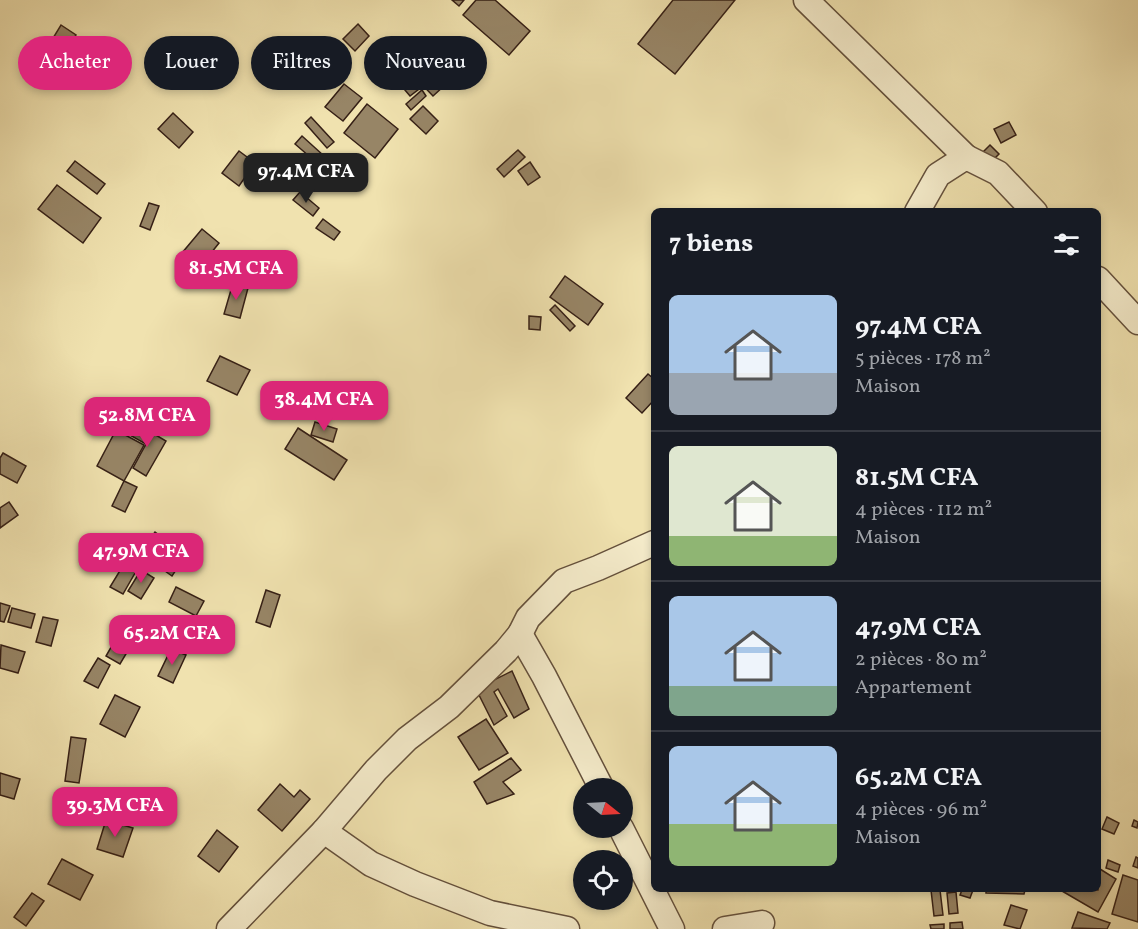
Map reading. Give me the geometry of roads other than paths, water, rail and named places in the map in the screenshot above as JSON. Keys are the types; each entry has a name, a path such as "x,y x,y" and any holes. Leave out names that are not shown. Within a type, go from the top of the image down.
{"street":[{"path":"806,0 966,157 998,173 1031,208"},
{"path":"918,208 938,175 966,157"},
{"path":"1101,282 1138,322"},
{"path":"229,929 324,831 375,770 407,739 448,707 481,677 520,634 528,618 564,581 651,544"},
{"path":"520,634 596,778"},
{"path":"324,831 371,864 415,885 490,913 567,929"},
{"path":"626,838 651,887"},
{"path":"653,892 672,929"},
{"path":"725,929 762,922"}]}
